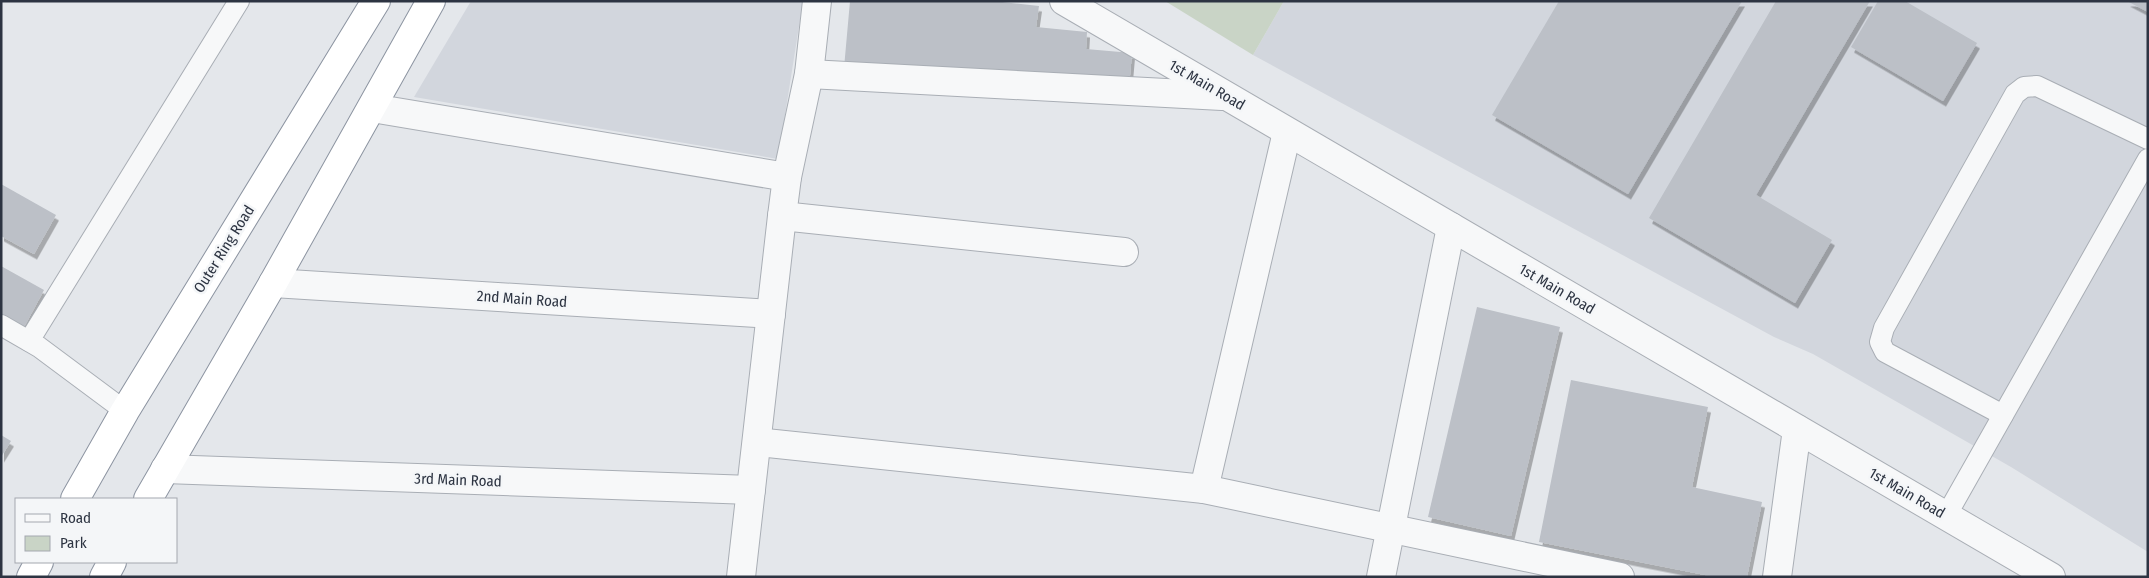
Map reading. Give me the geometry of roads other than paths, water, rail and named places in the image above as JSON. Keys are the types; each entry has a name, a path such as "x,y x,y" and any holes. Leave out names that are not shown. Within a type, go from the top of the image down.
{"highway":[{"name":"Outer Ring Road","path":"75,498 125,411 376,1"},
{"path":"149,498 273,283 431,1"},
{"path":"31,577 38,563"},
{"path":"104,577 111,563"}],"street":[{"path":"741,577 787,177 809,74 817,1"},
{"name":"1st Main Road","path":"1064,1 2051,577"},
{"path":"809,74 1226,96"},
{"path":"372,108 787,177"},
{"path":"1204,489 1287,132"},
{"path":"782,216 1124,252"},
{"path":"1382,577 1451,227"},
{"name":"2nd Main Road","path":"273,283 771,314"},
{"path":"1777,577 1797,429"},
{"path":"757,442 1204,489 1620,577"},
{"name":"3rd Main Road","path":"165,469 751,490"}],"lane":[{"path":"29,341 239,1"},
{"path":"2003,415 1885,352 1880,342 1884,328 2015,94 2024,87 2037,86 2148,139"},
{"path":"1946,516 2148,159"},
{"path":"1,325 29,341 125,411"}]}
